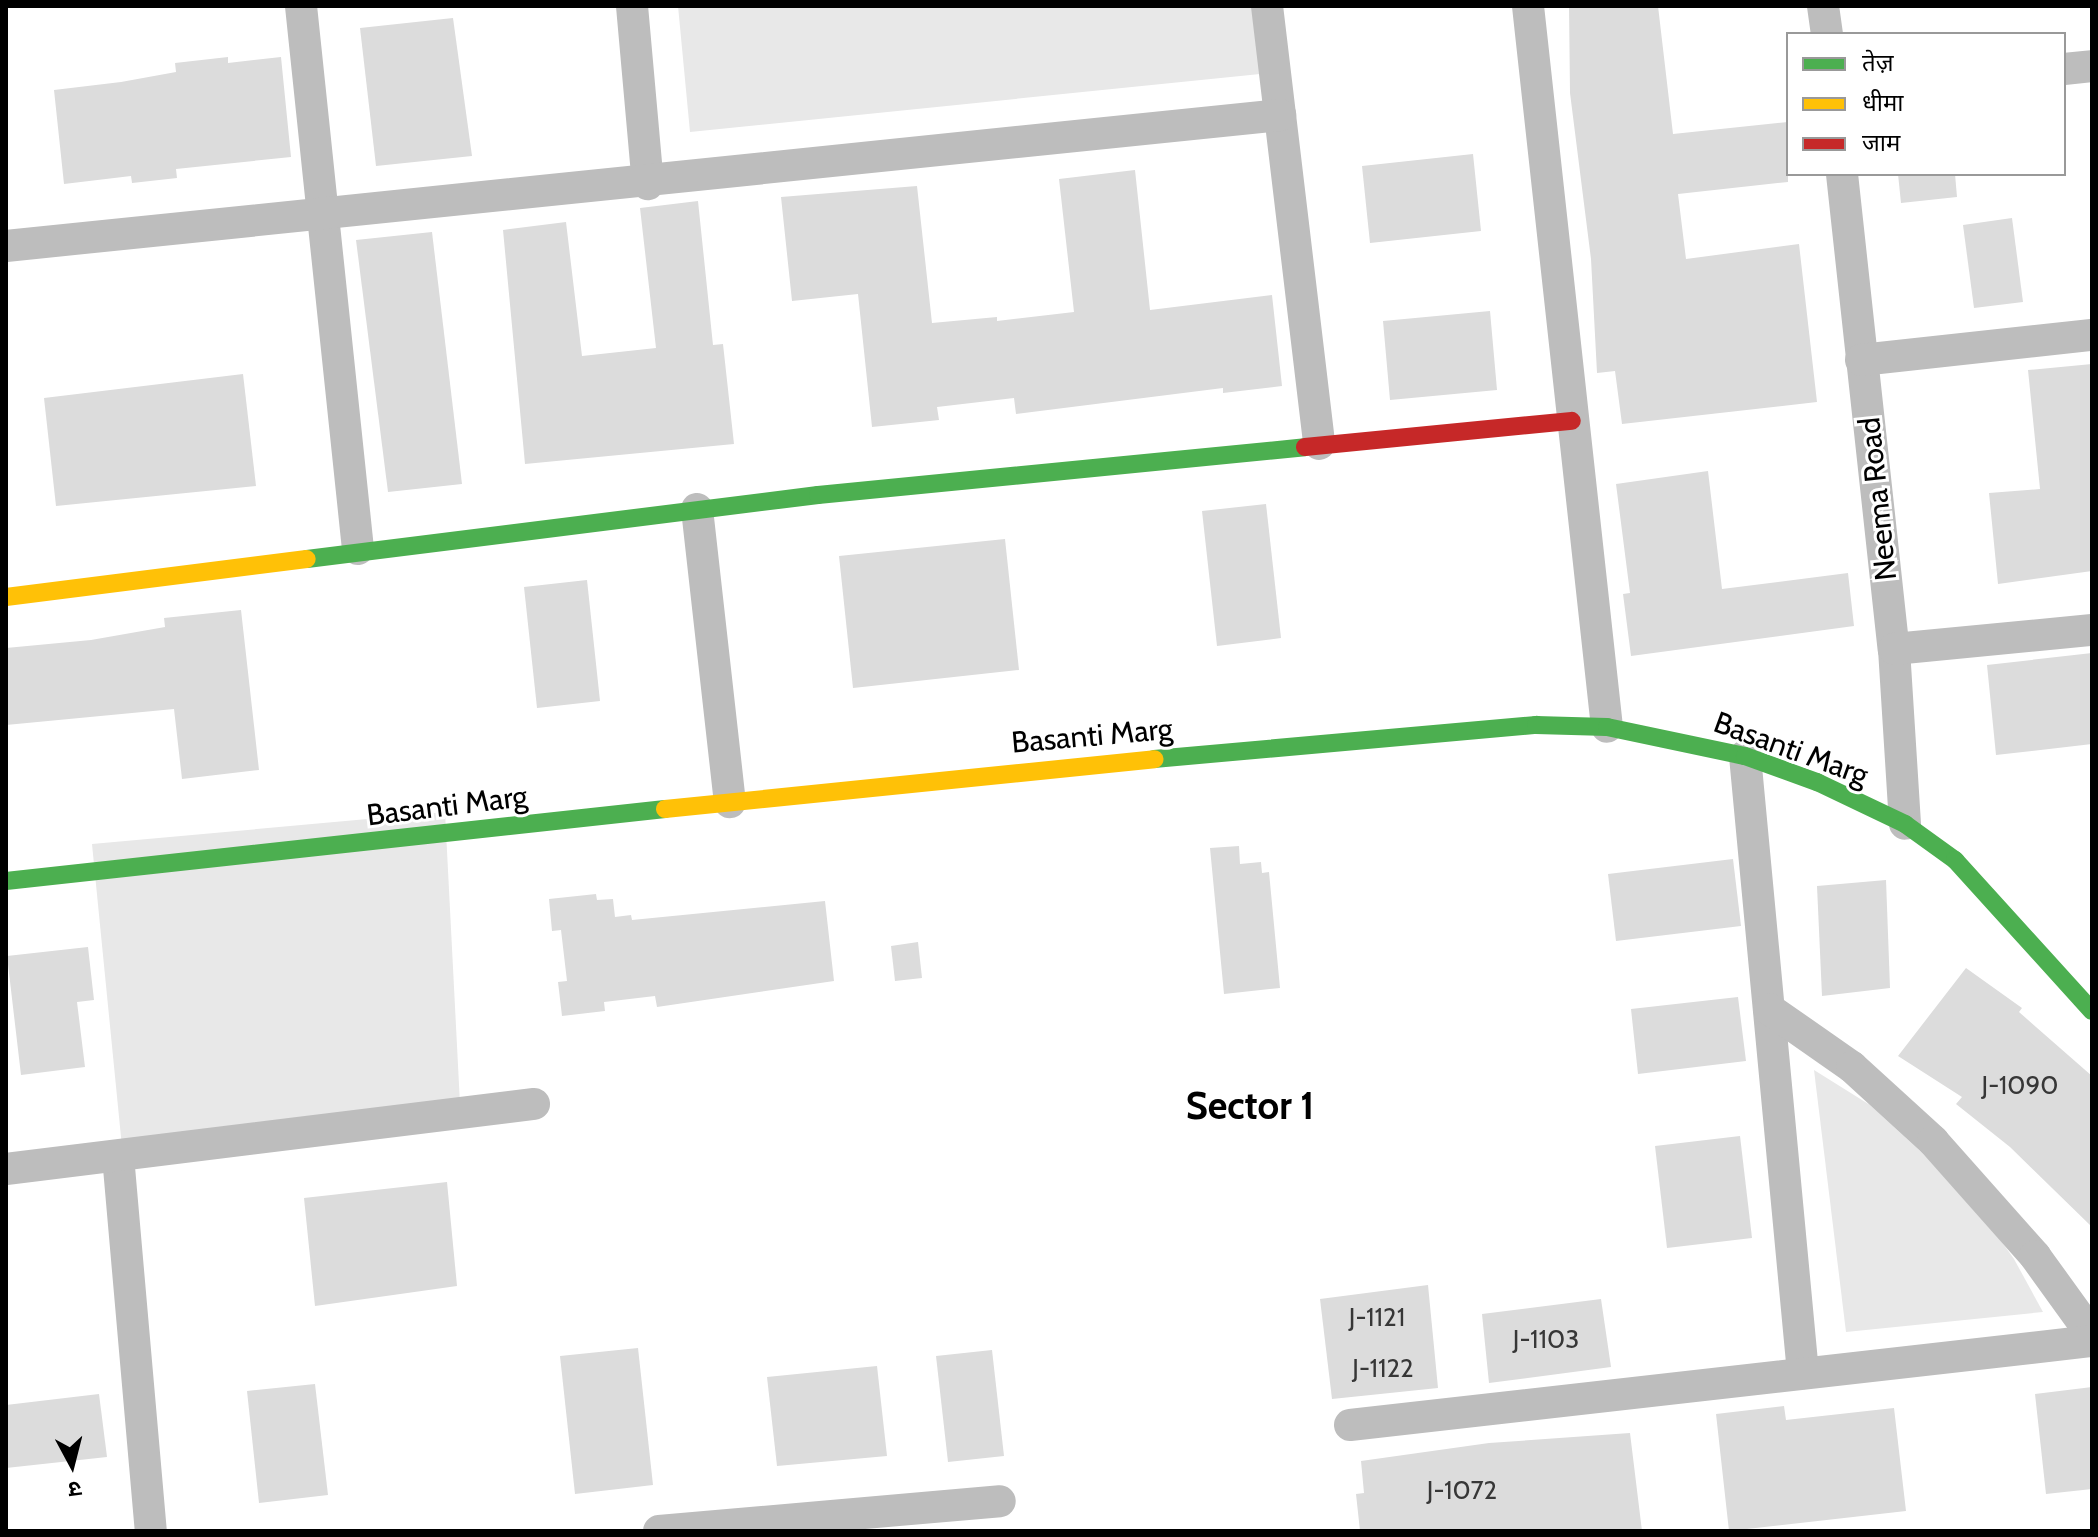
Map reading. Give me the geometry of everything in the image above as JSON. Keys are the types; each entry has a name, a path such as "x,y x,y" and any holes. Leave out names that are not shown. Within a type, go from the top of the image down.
{"street":[{"path":"301,6 358,549"},
{"path":"632,6 648,184"},
{"path":"1267,6 1319,444"},
{"path":"1528,6 1607,727"},
{"path":"1823,6 1827,32"},
{"path":"2066,69 2092,66"},
{"path":"6,246 321,211 648,184 1280,115"},
{"name":"Neema Road","path":"1842,176 1894,649 1905,824"},
{"path":"1861,360 2092,335"},
{"path":"6,597 358,549 697,509 1319,444 1572,421"},
{"path":"697,509 730,802"},
{"path":"1894,649 2092,630"},
{"name":"Basanti Marg","path":"6,881 730,802 1536,725 1607,727 1745,756 1817,782 1905,824 1955,860 2092,1011"},
{"path":"1745,756 1803,1373"},
{"path":"1350,1425 2092,1338 2035,1256 1933,1141 1852,1067 1769,1009"},
{"path":"6,1169 534,1104"},
{"path":"118,1156 151,1531"},
{"path":"659,1531 1000,1501"}],"shaded area":[{"path":"678,6 1263,6 1270,73 690,132"},
{"path":"445,812 460,1104 122,1147 92,844"},
{"path":"1814,1070 1870,1105 1968,1195 2014,1259 2043,1312 1846,1332"}],"building":[{"path":"1569,6 1658,6 1673,134 1786,122 1788,182 1678,194 1686,259 1799,244 1817,402 1622,424 1615,371 1597,373 1591,259 1570,93"},
{"path":"453,18 472,156 376,166 360,28"},
{"path":"228,57 228,63 281,57 291,157 176,169 177,178 132,183 131,176 64,184 54,90 176,72 175,63"},
{"path":"1473,154 1481,231 1370,243 1362,166"},
{"path":"1135,170 1150,310 1272,295 1282,386 1223,393 1223,388 1016,414 1014,398 937,407 939,420 872,427 858,294 792,301 781,197 917,186 932,323 997,317 997,321 1074,312 1059,179"},
{"path":"1898,176 1955,176 1957,197 1901,203"},
{"path":"698,201 713,345 723,344 734,444 525,464 503,230 566,222 582,356 656,348 640,208"},
{"path":"2012,218 2023,302 1974,308 1963,225"},
{"path":"432,232 462,484 388,492 356,240"},
{"path":"1490,311 1497,390 1390,400 1383,321"},
{"path":"2092,364 2092,571 1998,584 1989,493 2040,489 2028,370"},
{"path":"243,374 256,486 56,506 44,398"},
{"path":"1708,471 1722,589 1848,573 1854,626 1631,656 1623,594 1630,593 1616,484"},
{"path":"1266,504 1281,638 1217,646 1202,511"},
{"path":"1005,539 1019,670 853,688 839,556"},
{"path":"587,580 600,701 537,708 524,587"},
{"path":"241,610 259,770 182,779 174,709 6,725 6,648 91,640 165,627 164,618"},
{"path":"2092,653 2092,744 1996,755 1987,665"},
{"path":"1239,846 1240,864 1261,862 1262,873 1269,872 1280,988 1224,994 1210,848"},
{"path":"1733,859 1741,926 1616,941 1608,874"},
{"path":"1886,880 1890,988 1822,996 1817,886"},
{"path":"596,894 597,900 613,899 615,917 631,915 632,920 825,901 834,981 657,1007 655,996 604,1002 605,1011 562,1016 558,982 567,981 561,930 552,931 549,899"},
{"path":"918,942 922,978 895,981 891,946"},
{"path":"88,947 94,1000 77,1002 85,1067 21,1075 7,956"},
{"path":"1966,968 2022,1008 2019,1012 2092,1076 2092,1227 2010,1147 1956,1104 1962,1097 1898,1056"},
{"path":"1738,997 1746,1061 1638,1074 1631,1009"},
{"path":"1740,1136 1752,1238 1667,1248 1655,1146"},
{"path":"447,1182 457,1286 315,1306 304,1198"},
{"path":"1428,1285 1438,1388 1332,1399 1320,1299"},
{"path":"1601,1299 1611,1367 1489,1383 1482,1314"},
{"path":"638,1348 653,1485 575,1494 560,1356"},
{"path":"992,1350 1004,1456 948,1462 936,1356"},
{"path":"877,1366 887,1456 777,1466 767,1377"},
{"path":"315,1384 328,1495 259,1503 247,1391"},
{"path":"2092,1387 2092,1489 2046,1494 2035,1394"},
{"path":"99,1394 107,1457 6,1468 6,1405"},
{"path":"1784,1406 1786,1420 1894,1408 1906,1511 1729,1531 1716,1414"},
{"path":"1630,1433 1642,1531 1360,1531 1356,1494 1364,1493 1361,1461 1489,1443"}],"traffic: fast":[{"path":"307,559 818,495 1305,447"},
{"path":"1154,759 1536,725 1607,727 1745,756 1817,782 1905,824 1955,860 2092,1011"},
{"path":"6,881 665,809"}],"traffic: slow":[{"path":"6,597 307,559"},
{"path":"665,809 1154,759"}],"traffic: jam":[{"path":"1305,447 1572,421"}],"district":[{"name":"Sector 1","path":"1250,1106"}]}
